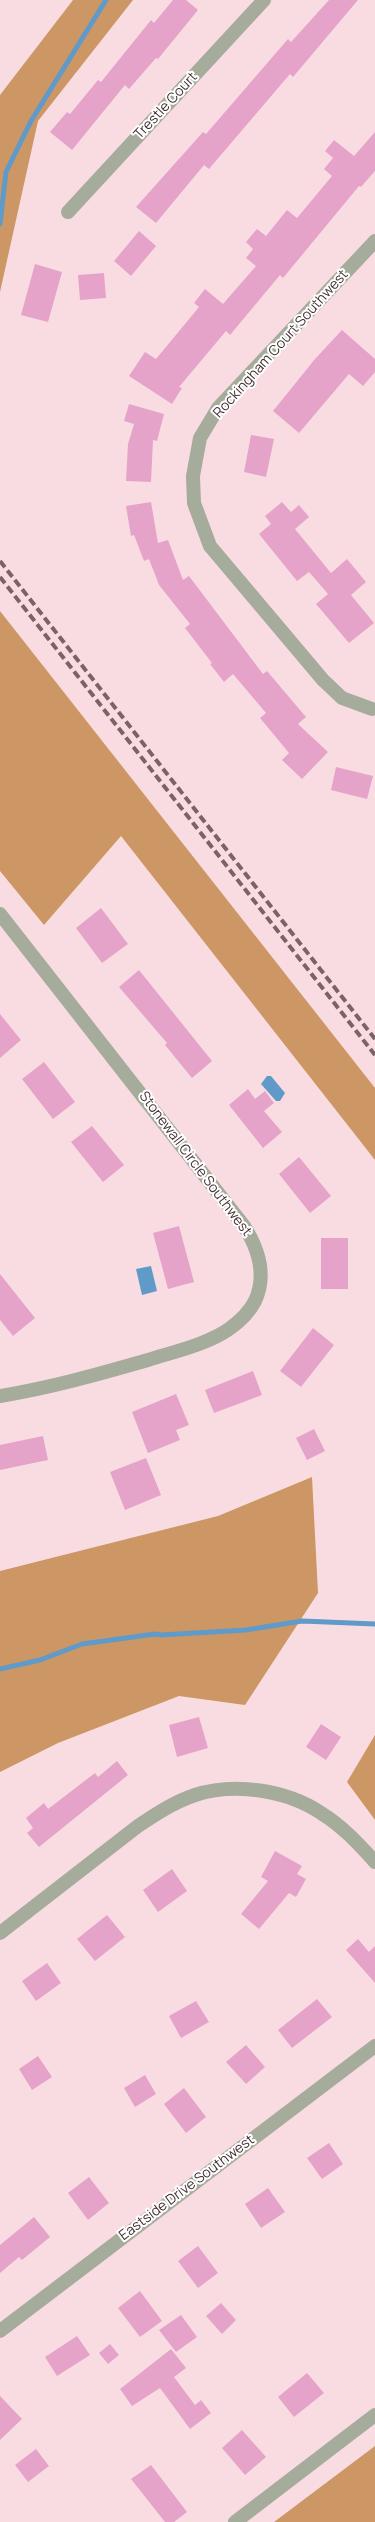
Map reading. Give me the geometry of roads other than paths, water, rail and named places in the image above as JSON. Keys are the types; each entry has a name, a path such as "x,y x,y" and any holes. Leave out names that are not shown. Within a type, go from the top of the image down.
{"street":[{"name":"Trestle Court","path":"68,212 264,0"},
{"name":"Rockingham Court Southwest","path":"372,709 342,698 323,680 210,546 194,503 193,476 200,438 218,408 375,241"},
{"name":"Stonewall Circle Southwest","path":"0,914 244,1226 256,1244 260,1260 259,1290 254,1303 228,1330 186,1349 80,1380 0,1396"},
{"path":"0,1932 138,1826 161,1811 196,1795 228,1790 266,1792 284,1796 320,1812 351,1835 375,1862"},
{"name":"Eastside Drive Southwest","path":"0,2331 375,2046"},
{"path":"235,2522 375,2415"}],"water":[{"path":"267,1076 271,1076 285,1093 280,1101 276,1101 261,1084"},
{"path":"151,1266 157,1291 142,1295 136,1269"}],"waterway":[{"path":"0,224 6,172 31,121 106,0"},
{"path":"0,1669 40,1660 82,1644 155,1634 246,1630 302,1621 375,1624"}],"railway":[{"path":"0,561 375,1039"},
{"path":"0,577 375,1055"}]}
